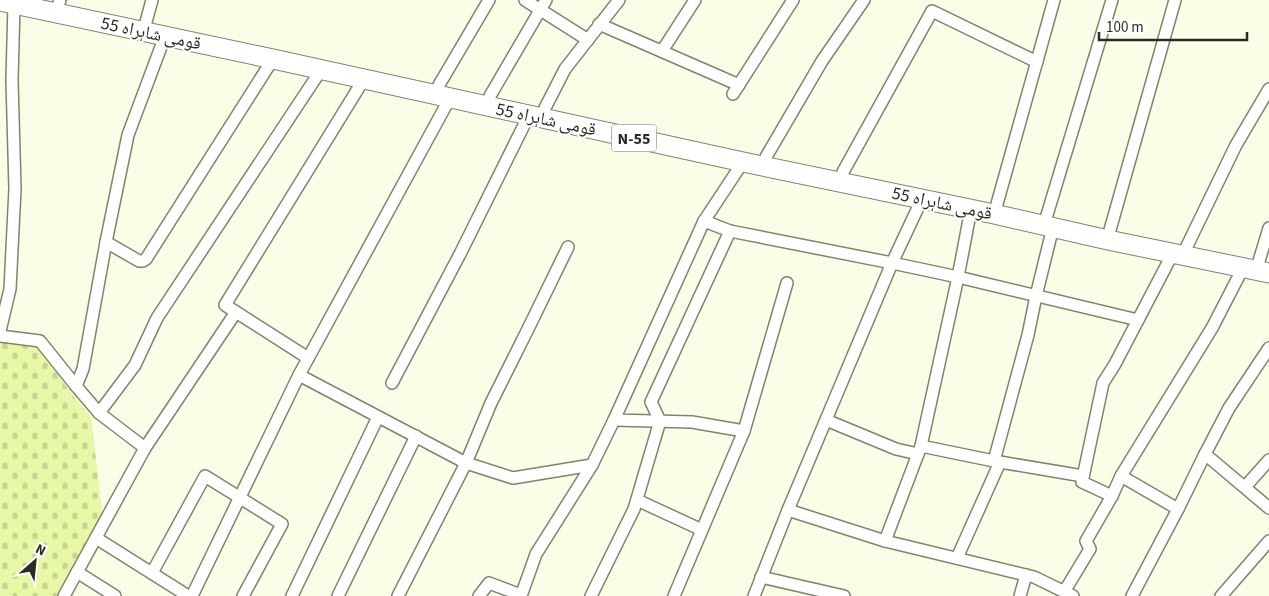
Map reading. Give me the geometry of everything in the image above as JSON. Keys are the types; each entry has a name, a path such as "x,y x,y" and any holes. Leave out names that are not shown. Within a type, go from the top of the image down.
{"highway":[{"name":"قومی شاہراہ 55","path":"55,1 146,22 283,58 320,70 364,79 490,96 537,112"},
{"name":"قومی شاہراہ 55","path":"7,2 165,36 444,91 653,137 766,156 889,187 997,204 1050,221 1260,266"},
{"name":"قومی شاہراہ 55","path":"653,137 743,162 833,174"},
{"name":"قومی شاہراہ 55","path":"889,187 922,199 970,209 1110,230 1180,249"}],"street":[{"path":"146,22 152,0"},
{"path":"96,538 190,596 299,375 489,0"},
{"path":"526,0 543,5 588,40"},
{"path":"392,383 537,112 565,69 618,0"},
{"path":"662,51 696,0"},
{"path":"600,24 662,51 736,89 794,0"},
{"path":"766,156 822,61 864,0"},
{"path":"833,174 939,0"},
{"path":"997,204 1054,0"},
{"path":"957,558 997,461 1028,335 1050,221 1112,0"},
{"path":"1110,230 1175,0"},
{"path":"0,331 10,289 14,189 12,80 7,2"},
{"path":"490,96 543,5"},
{"path":"932,11 1037,62"},
{"path":"76,386 83,369 128,135 165,36"},
{"path":"106,242 139,261 146,259 283,58"},
{"path":"99,413 135,365 157,318 320,70"},
{"path":"308,358 225,305 364,79"},
{"path":"1112,496 1082,482 1103,383 1269,89"},
{"path":"479,596 489,583 521,596 536,554 592,465 614,420 704,221 743,162"},
{"path":"754,596 788,510 892,263 922,199"},
{"path":"885,541 920,450 958,277 970,209"},
{"path":"704,221 730,231 958,277 1138,320"},
{"path":"788,510 885,541 1026,575 1069,594 1090,549 1086,540 1112,496 1121,476 1212,328 1260,266 1269,228"},
{"path":"592,596 637,500 660,421 651,402 730,231"},
{"path":"398,596 466,463 491,402 568,247"},
{"path":"674,596 744,431 787,283"},
{"path":"64,596 145,448 236,312"},
{"path":"0,336 40,341 99,413 145,448"},
{"path":"1132,596 1229,408 1269,348"},
{"path":"299,375 466,463 513,478 592,465"},
{"path":"292,596 378,416"},
{"path":"614,420 692,422 744,431"},
{"path":"826,420 896,450 920,450 1083,476"},
{"path":"338,596 416,436"},
{"path":"1205,454 1269,508"},
{"path":"1245,487 1269,460"},
{"path":"152,574 205,476 282,524 243,596"},
{"path":"1121,476 1178,509"},
{"path":"637,500 702,530"},
{"path":"1221,596 1269,541"},
{"path":"77,572 115,596"},
{"path":"1020,596 1026,575"},
{"path":"761,577 844,596"}],"green space":[{"path":"0,336 31,339 91,417 103,520 56,596 0,596"}]}
